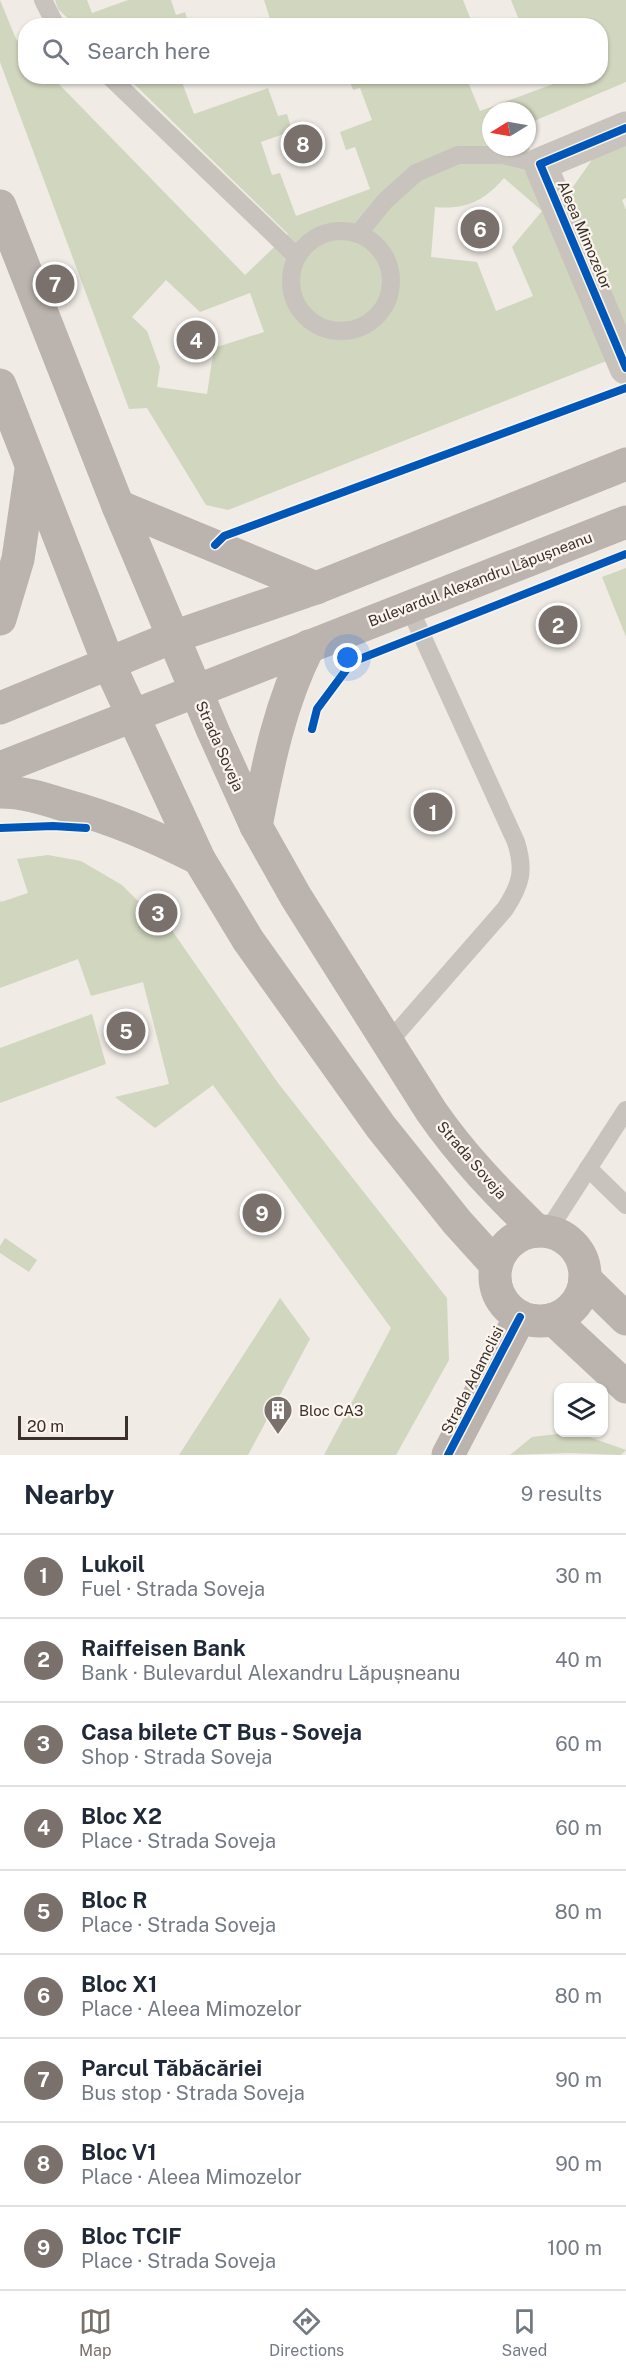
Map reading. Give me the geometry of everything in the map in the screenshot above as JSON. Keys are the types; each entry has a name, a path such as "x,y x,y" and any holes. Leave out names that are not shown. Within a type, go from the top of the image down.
{"main road":[{"name":"Strada Soveja","path":"0,206 118,506 256,826 296,897 387,1044 453,1144 493,1188 542,1232"},
{"path":"0,385 108,662 199,859 248,940 381,1127 457,1222 496,1265"},
{"path":"0,708 108,662 316,588 626,464"},
{"path":"0,619 18,559 31,468"},
{"path":"118,506 316,588"},
{"name":"Bulevardul Alexandru Lăpușneanu","path":"0,768 626,522"},
{"path":"256,826 268,761 280,719 298,668 309,646"},
{"path":"0,792 21,792 90,812 148,833 199,859"},
{"path":"542,1232 559,1236 570,1243 583,1266 585,1279 575,1304 565,1313 553,1319 531,1321 510,1310 499,1295 495,1277 496,1265 500,1255 516,1238 542,1232"},
{"path":"585,1279 626,1319"},
{"name":"Strada Adamclisi","path":"448,1455 520,1317"},
{"path":"553,1319 626,1387"}],"street":[{"path":"540,164 626,128"},
{"name":"Aleea Mimozelor","path":"540,164 626,368"}],"lane":[{"path":"43,0 52,18"},
{"path":"117,84 297,257"},
{"path":"358,234 386,201 416,173 459,155 502,155 540,164"},
{"path":"330,231 358,234 372,241 382,253 389,267 391,282 388,297 381,310 370,322 340,331 323,328 309,320 300,309 291,283 292,270 305,245 317,237 330,231"},
{"path":"387,1044 505,909 518,889 522,863 516,842 409,607"},
{"path":"542,1232 626,1110"},
{"path":"588,1168 626,1205"}],"green space":[{"path":"0,0 18,41 18,84 59,84 245,275 288,234 134,84 183,84 194,114 268,88 278,116 287,114 292,131 261,142 272,175 280,173 296,216 370,189 355,147 346,150 340,132 372,120 360,88 353,90 351,84 469,84 480,111 482,110 482,156 532,156 609,360 228,510 206,505 147,408 129,409 0,62","holes":["504,178 542,211 512,247 533,296 496,311 477,262 431,257 435,207 456,207 474,202 489,193","166,280 200,312 250,293 264,332 214,348 207,394 157,387 160,367 147,331 132,317"]},
{"path":"55,0 87,0 92,13 128,0 171,0 176,15 185,12 187,18 68,18 58,9"},
{"path":"264,0 463,0 470,18 270,18"},
{"path":"511,0 626,0 626,82 536,120 536,102 504,102 553,84 608,84 608,18 518,18"},
{"path":"626,144 626,198 622,200 626,210 626,329 570,191 594,157"},
{"path":"626,568 626,637 602,577"},
{"path":"48,855 81,861 122,885 140,903 155,924 164,919 278,1083 447,1298 449,1360 396,1455 324,1455 391,1328 213,1085 155,1128 115,1097 169,1084 143,982 91,996 78,959 0,988 0,900 1,902 28,893 17,859"},
{"path":"92,1014 106,1064 0,1103 0,1048"},
{"path":"5,1238 37,1260 29,1272 0,1253 0,1246"},
{"path":"280,1298 310,1339 248,1455 179,1455"},
{"path":"554,1434 554,1437 589,1437 626,1450 621,1455 570,1453 510,1455 532,1437"}],"cycle path":[{"path":"626,128 540,164 626,368"},
{"path":"215,545 224,536 626,388"},
{"path":"312,729 317,709 352,662 626,554"},
{"path":"0,828 53,826 86,828"},
{"path":"448,1455 520,1317"}],"place":[{"name":"Bloc V1","path":"303,144"},
{"name":"Bloc X1","path":"480,229"},
{"name":"Parcul Tăbăcăriei","path":"55,284"},
{"name":"Bloc X2","path":"196,340"},
{"name":"Raiffeisen Bank","path":"558,625"},
{"name":"Lukoil","path":"433,812"},
{"name":"Casa bilete CT Bus - Soveja","path":"158,913"},
{"name":"Bloc R","path":"126,1031"},
{"name":"Bloc TCIF","path":"262,1213"},
{"name":"Bloc CA3","path":"278,1436"}]}
